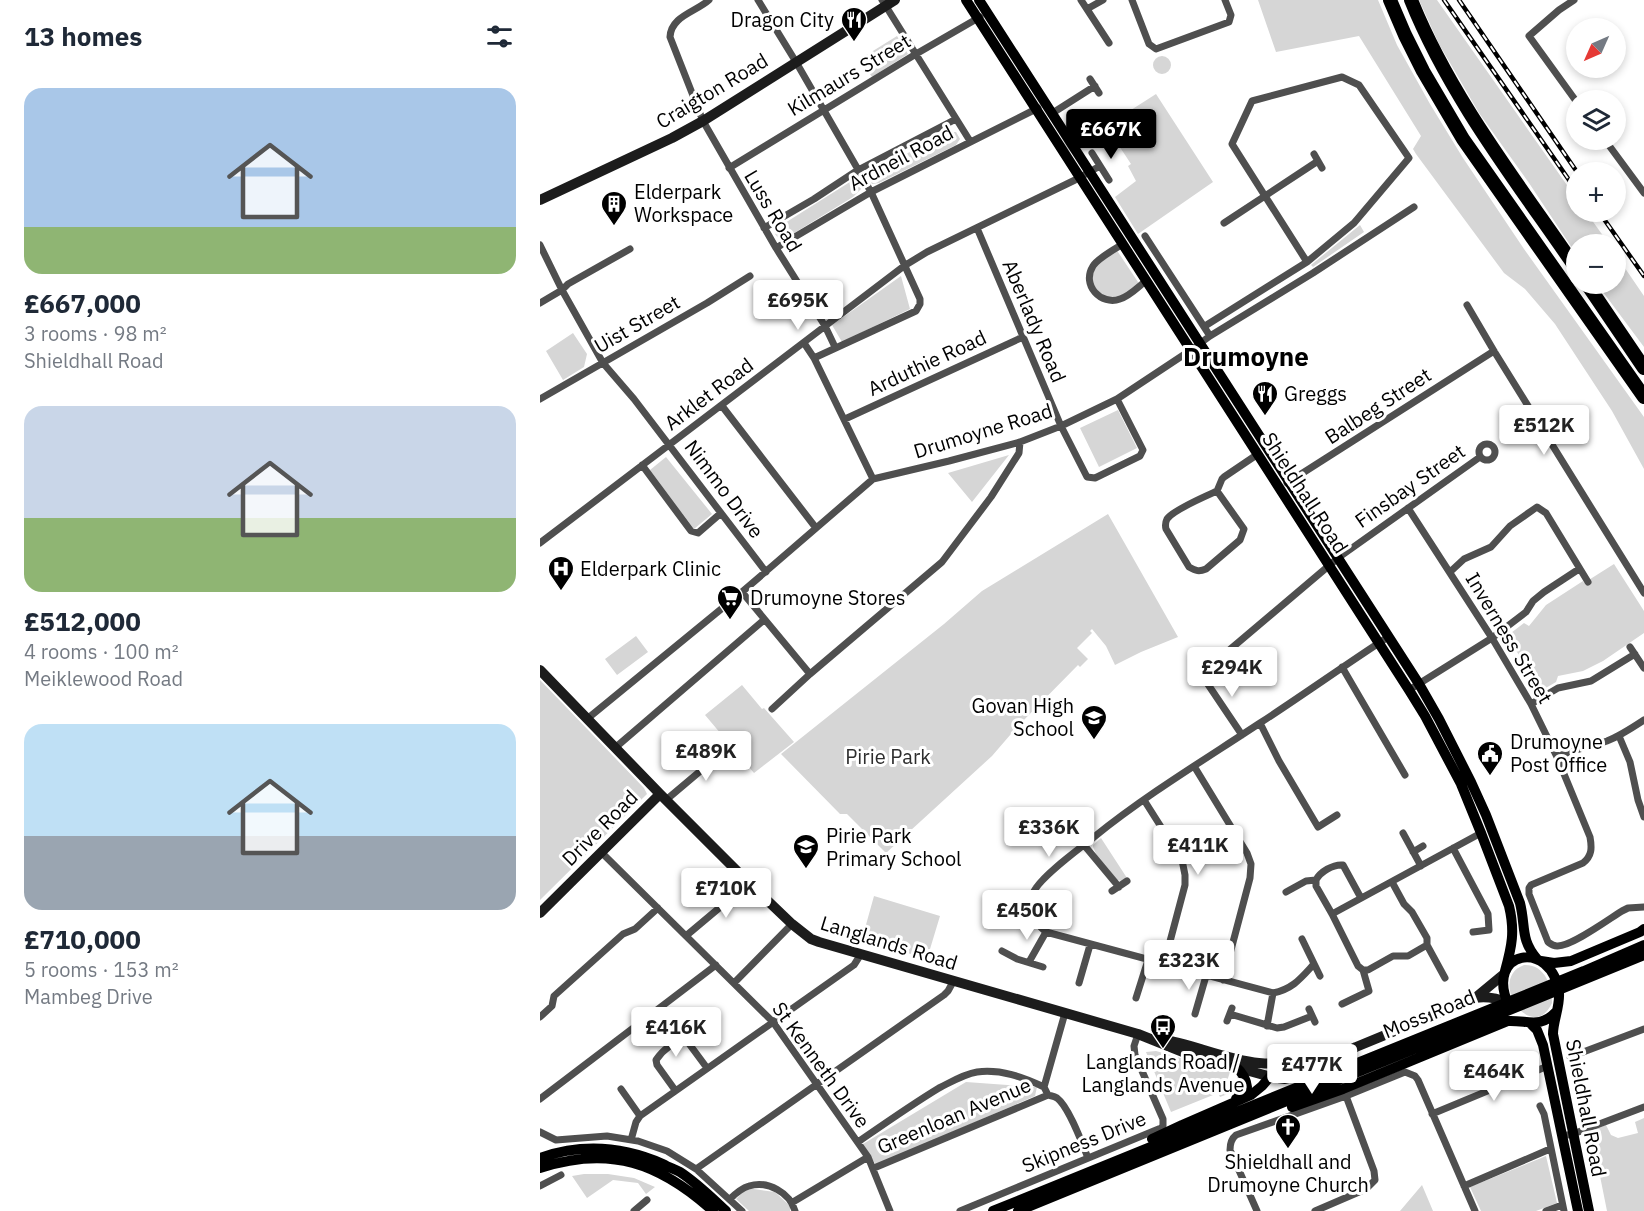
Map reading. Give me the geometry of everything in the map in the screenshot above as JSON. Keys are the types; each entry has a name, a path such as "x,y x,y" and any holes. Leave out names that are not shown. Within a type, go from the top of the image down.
{"highway":[{"path":"1390,0 1405,35 1463,139 1644,397"},
{"path":"1410,0 1459,94 1566,254"},
{"path":"1594,294 1644,368"},
{"path":"1606,311 1644,356"}],"main road":[{"name":"Shieldhall Road","path":"966,0 982,15 1040,106 1090,172 1123,244 1195,347 1456,752 1486,815 1520,903 1524,938 1539,960"},
{"name":"Shieldhall Road","path":"979,0 982,15"},
{"name":"Shieldhall Road","path":"1040,106 1051,114 1090,172 1258,454 1285,485"},
{"name":"Shieldhall Road","path":"1414,687 1482,833 1503,890 1512,920 1513,942 1505,972"},
{"path":"1629,937 1644,919"},
{"path":"1554,977 1571,961 1644,929"},
{"name":"Moss Road","path":"1018,1211 1176,1146 1644,945"},
{"name":"Moss Road","path":"993,1211 1644,955"},
{"path":"1525,1022 1508,1003 1502,989 1505,972 1511,964 1520,958 1531,957 1554,963 1571,961"},
{"path":"1176,1146 1342,1089 1508,1021 1542,1022 1547,1020 1556,1012 1559,995 1554,977 1539,960"},
{"name":"Shieldhall Road","path":"1556,1012 1553,1034 1578,1211"},
{"name":"Shieldhall Road","path":"1525,1022 1537,1030 1540,1037 1589,1211"},
{"path":"1077,1178 1166,1132 1251,1095 1271,1077 1282,1063"},
{"path":"1232,1103 1247,1087 1247,1081 1235,1066"},
{"path":"540,1158 590,1148 605,1148 642,1155 679,1172 726,1211"},
{"path":"540,1168 584,1158 610,1158 627,1161 673,1179 713,1211"}],"street":[{"name":"Luss Road","path":"710,0 675,22 670,29 670,37 703,121 764,228 825,326 835,347"},
{"path":"758,0 871,192 920,299 919,308 916,311 814,358"},
{"path":"1081,0 1104,39"},
{"path":"1087,9 1103,0"},
{"path":"1132,0 1149,44 1156,49 1229,22 1231,15 1225,0"},
{"path":"1568,90 1529,36 1574,0"},
{"path":"888,2 916,54 970,141"},
{"name":"Craigton Road","path":"540,200 703,121 888,2"},
{"name":"Kilmaurs Street","path":"729,168 982,15"},
{"path":"1204,326 1307,262 1354,224 1409,158 1359,85 1342,77 1252,101 1232,144 1307,262"},
{"path":"1051,114 1092,82 1099,93"},
{"name":"Ardneil Road","path":"776,248 871,192 1040,106"},
{"path":"764,228 858,170 956,119"},
{"path":"1612,150 1644,193"},
{"path":"1092,153 1090,172 1109,180"},
{"path":"1224,223 1318,161"},
{"name":"Arklet Road","path":"540,543 904,266 927,252 1090,172"},
{"name":"Drumoyne Road","path":"587,719 596,714 766,572 873,479 1020,441 1061,426 1117,399 1210,336 1313,273 1414,207"},
{"name":"Aberlady Road","path":"977,228 1061,426 1087,477 1095,478 1140,456 1143,450 1117,399"},
{"path":"1145,236 1210,336"},
{"path":"1123,244 1094,264 1089,276 1091,287 1100,297 1109,301 1122,299 1147,280"},
{"name":"Nimmo Drive","path":"540,245 603,363 634,399 766,572"},
{"path":"540,303 568,284 630,249"},
{"name":"Uist Street","path":"540,399 750,276"},
{"path":"1467,305 1644,593"},
{"name":"Arduthie Road","path":"845,419 1023,337"},
{"path":"804,342 845,419 873,479"},
{"name":"Balbeg Street","path":"1285,485 1494,351"},
{"path":"722,406 816,528"},
{"path":"771,709 942,562 991,497 1019,453 1020,441"},
{"path":"1217,491 1244,529 1243,535 1206,569 1195,571 1189,567 1166,529 1167,518 1217,491 1224,477 1258,454"},
{"name":"Finsbay Street","path":"1242,735 1201,674 1334,562 1480,457"},
{"path":"642,465 691,531 698,533 722,513"},
{"path":"1450,572 1464,559 1491,547 1510,526 1538,507 1546,513 1588,582"},
{"name":"Inverness Street","path":"1408,508 1492,639 1531,705 1557,757 1590,837 1592,848 1589,858 1529,888 1529,894 1548,942 1559,946 1584,935 1622,910 1634,908"},
{"path":"1414,687 1492,639 1526,612 1533,601 1544,592 1580,569"},
{"path":"742,592 810,674"},
{"path":"616,747 764,620"},
{"path":"1314,964 1293,986 1285,991 1273,993 1046,932 1038,926 1031,904 1035,888 1127,811 1384,640"},
{"path":"1630,646 1644,668"},
{"path":"1531,705 1559,688 1591,681 1635,654"},
{"path":"1342,667 1405,776"},
{"name":"Langlands Road","path":"540,670 749,883 811,939 952,982 1138,1034 1188,1054 1281,1079 1292,1078 1337,1056 1475,998 1505,972"},
{"path":"1557,757 1577,748 1619,736 1644,720"},
{"path":"1260,723 1279,761 1318,827 1337,815"},
{"path":"1619,736 1630,762 1644,816"},
{"path":"663,797 730,746"},
{"path":"1194,766 1247,853 1251,864 1250,878 1223,980"},
{"name":"Drive Road","path":"540,913 601,852 663,797"},
{"path":"1144,800 1182,861 1185,874 1185,885 1164,964"},
{"path":"1402,833 1421,866"},
{"path":"1332,914 1482,833"},
{"path":"1084,845 1115,889 1127,882"},
{"path":"1413,852 1423,846"},
{"path":"1453,848 1488,914 1489,930 1473,932"},
{"name":"St Kenneth Drive","path":"601,852 773,1022 868,1157 890,1211"},
{"path":"1342,1004 1369,991 1363,970 1358,966 1316,886 1318,874 1343,865 1361,898"},
{"path":"1286,892 1306,881 1316,880"},
{"path":"1392,882 1404,904 1413,912 1445,978"},
{"path":"687,935 749,883"},
{"path":"1634,908 1644,907"},
{"path":"540,1017 552,1006 554,996 623,934 635,929 658,908"},
{"path":"1634,908 1644,913"},
{"path":"734,983 792,924"},
{"path":"1029,962 1046,932"},
{"path":"1302,939 1320,976"},
{"path":"1079,983 1085,975 1090,945"},
{"path":"1363,970 1368,970 1393,957 1408,956 1427,945"},
{"path":"1002,951 1017,959 1043,967"},
{"path":"631,1140 640,1116 854,965 861,954"},
{"path":"1140,993 1148,960"},
{"path":"540,1099 716,965"},
{"path":"1199,1009 1206,976"},
{"path":"696,1168 944,995 952,982"},
{"path":"1267,1026 1273,993"},
{"name":"Langlands Road","path":"1475,998 1495,998 1508,1003"},
{"path":"1044,1087 1065,1013"},
{"path":"1230,1014 1277,1028 1312,1016"},
{"path":"1570,1057 1644,1029"},
{"name":"Skipness Drive","path":"960,1211 1163,1126 1163,1119 1133,1050 1138,1034"},
{"name":"Langlands Road","path":"1150,1038 1176,1041 1231,1058 1259,1063 1282,1063 1337,1056"},
{"path":"675,1090 657,1065 656,1060 676,1042 687,1041 707,1068"},
{"path":"1432,1114 1548,1067"},
{"path":"858,1142 915,1102 964,1075 995,1071 1017,1075 1044,1087 1048,1095 1057,1098 1079,1135 1088,1158"},
{"path":"1257,1211 1230,1150 1230,1144 1236,1135 1346,1096 1405,1072 1416,1076 1475,1211"},
{"path":"621,1089 640,1116"},
{"name":"Greenloan Avenue","path":"874,1168 1048,1095"},
{"path":"1315,1211 1366,1189 1375,1180 1374,1171 1346,1096"},
{"path":"1540,1106 1544,1114 1563,1208 1546,1211"},
{"path":"1568,1135 1644,1107"},
{"path":"540,1132 556,1140 607,1136 631,1140 667,1151 696,1168 741,1211"},
{"path":"1464,1186 1550,1149"},
{"name":"Greenloan Avenue","path":"793,1202 868,1157"},
{"path":"540,1186 561,1175"},
{"path":"730,1199 739,1191 750,1186 764,1184 771,1186 793,1202 795,1211"},
{"path":"634,1211 646,1200"}],"green space":[{"path":"1258,0 1378,0 1397,45 1463,158 1524,249 1644,417 1644,469 1612,411 1555,324 1525,289 1504,273 1416,154 1413,149 1421,136 1359,36 1276,52"},
{"path":"1419,0 1437,0 1566,184 1566,222 1593,222 1602,234 1566,234 1566,239 1479,113 1439,44"},
{"path":"897,36 908,54 872,77 860,59"},
{"path":"1162,56 1168,59 1171,65 1168,71 1162,74 1156,71 1153,65 1156,59"},
{"path":"1156,94 1213,182 1138,234 1115,197 1136,181 1128,166 1131,164 1106,126"},
{"path":"956,132 960,139 956,145 879,183 872,184 868,176 872,170"},
{"path":"853,180 859,181 862,188 853,197 786,238 779,239 775,234 777,228"},
{"path":"1360,225 1364,232 1313,267 1311,265"},
{"path":"1116,249 1140,285 1122,299 1109,301 1091,287 1094,264"},
{"path":"1626,270 1644,296 1644,347 1604,294 1626,294"},
{"path":"901,276 910,309 842,342 832,325"},
{"path":"573,333 587,354 584,367 563,380 546,351"},
{"path":"1118,410 1137,448 1099,467 1080,428"},
{"path":"1009,455 972,502 948,473"},
{"path":"666,457 712,514 694,529 650,470"},
{"name":"Pirie Park","path":"1108,514 1178,637 1115,665 1106,646 1092,629 1090,631 1092,633 1077,648 1088,659 1080,667 1078,665 992,756 886,853 847,814 840,814 781,754 982,591"},
{"path":"1614,564 1644,611 1644,633 1603,661 1583,671 1558,676 1556,682 1533,693 1530,689 1536,682 1507,636 1524,623 1529,626 1546,605"},
{"path":"636,636 648,652 617,675 605,659"},
{"path":"540,680 644,788 647,794 540,900"},
{"path":"742,685 794,742 754,773 705,715"},
{"path":"1101,838 1127,878 1122,881 1117,880 1097,856 1093,845"},
{"path":"874,896 940,916 927,959 862,939"},
{"path":"1524,965 1537,968 1542,972 1551,990 1552,1003 1543,1014 1534,1017 1524,1014 1511,995 1510,983 1513,972"},
{"path":"1156,1051 1230,1072 1227,1081 1235,1083 1238,1076 1243,1088 1220,1097 1218,1093 1171,1112 1146,1052"},
{"path":"966,1082 1037,1087 1035,1096 876,1165 863,1144"},
{"path":"1644,1118 1644,1211 1607,1211 1591,1131 1606,1125 1611,1135 1618,1138 1638,1133 1635,1122"},
{"path":"1546,1156 1557,1203 1536,1211 1481,1211 1470,1187"},
{"path":"608,1174 634,1178 655,1187 646,1194 638,1183 613,1180 587,1198 572,1176"},
{"path":"1422,1185 1433,1211 1400,1211"},
{"path":"747,1188 775,1192 790,1206 790,1211 749,1211 736,1199"}],"railway":[{"path":"1444,0 1566,176"},
{"path":"1459,0 1570,162"},
{"path":"1606,222 1644,276"}],"place":[{"name":"Dragon City","path":"854,43"},
{"name":"Elderpark Workspace","path":"614,227"},
{"name":"Greggs","path":"1265,417"},
{"name":"Elderpark Clinic","path":"561,592"},
{"name":"Drumoyne Stores","path":"730,621"},
{"name":"Govan High School","path":"1094,741"},
{"name":"Drumoyne Post Office","path":"1490,777"},
{"name":"Pirie Park Primary School","path":"806,870"},
{"name":"Langlands Road / Langlands Avenue","path":"1163,1050"},
{"name":"Shieldhall and Drumoyne Church","path":"1288,1150"}],"district":[{"name":"Drumoyne","path":"1246,357"}]}
